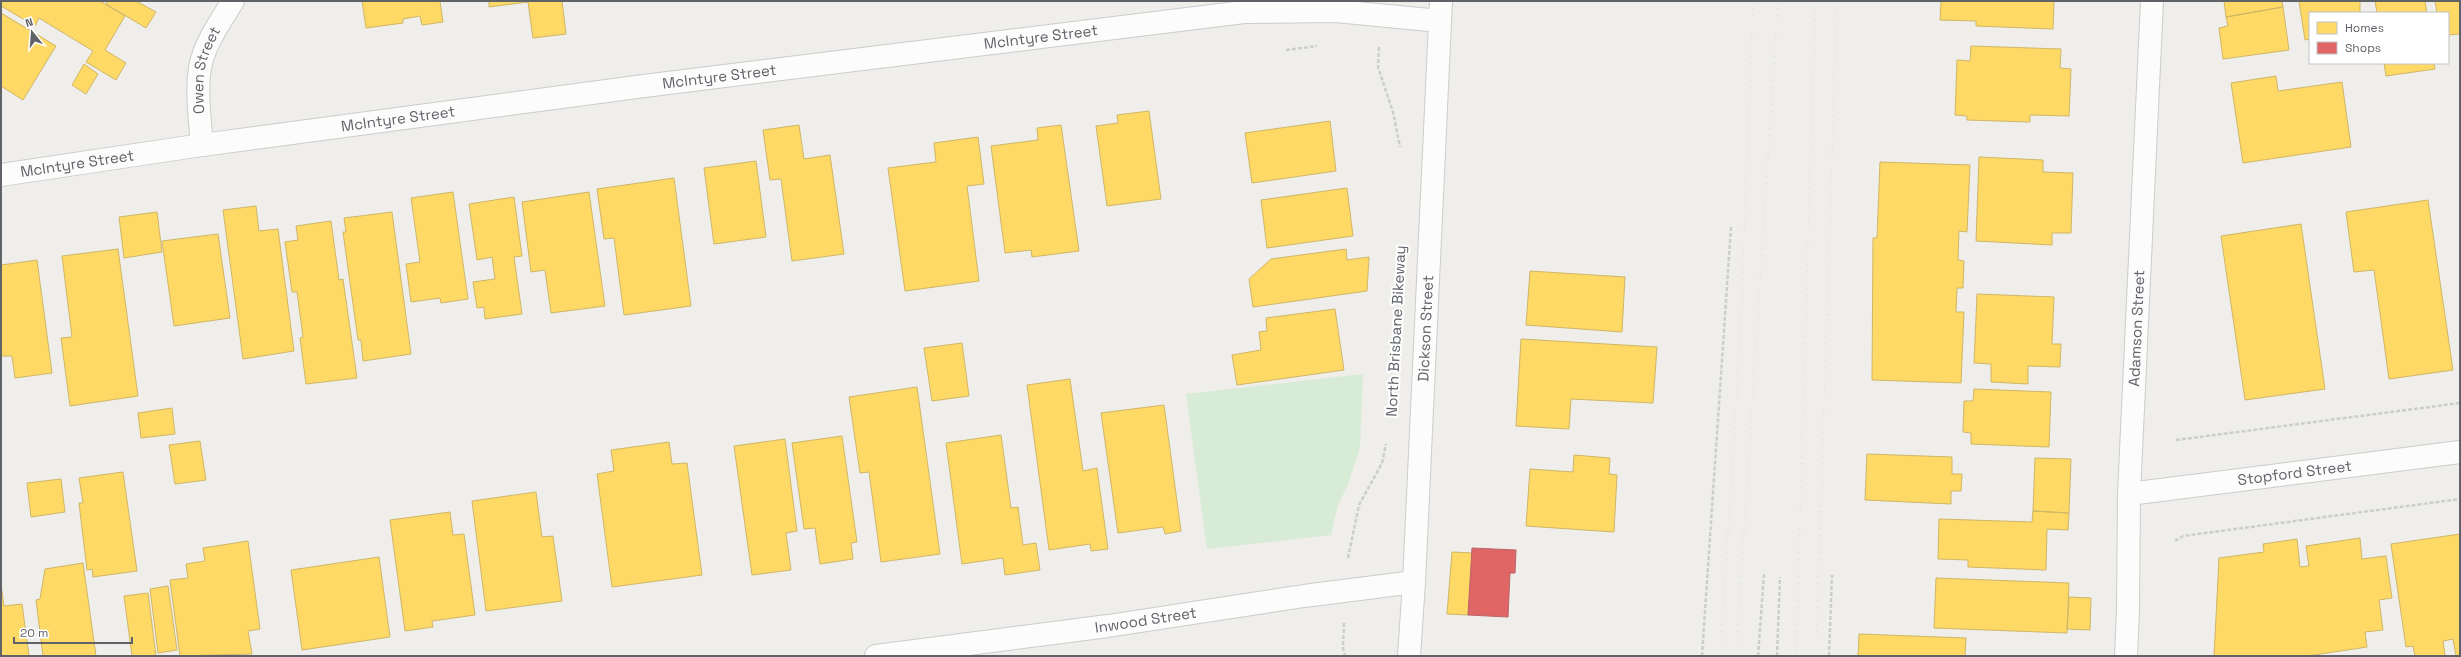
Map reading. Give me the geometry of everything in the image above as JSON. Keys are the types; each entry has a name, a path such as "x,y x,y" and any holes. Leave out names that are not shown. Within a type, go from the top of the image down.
{"street":[{"name":"Owen Street","path":"202,145 198,91 200,66 209,42 233,1"},
{"name":"Adamson Street","path":"2126,656 2129,494 2152,1"},
{"name":"McIntyre Street","path":"1,175 202,145 644,86 1244,12 1336,11 1381,16 1441,11"},
{"name":"Dickson Street","path":"1409,656 1414,582 1441,11"},
{"name":"Stopford Street","path":"2129,494 2460,452"},
{"name":"Inwood Street","path":"876,656 1108,626 1346,590 1414,582"}],"path":[{"path":"1381,16 1378,67 1393,112 1400,148"},
{"path":"1702,656 1731,227"},
{"path":"2176,440 2460,403"},
{"path":"1345,656 1343,648 1348,551 1360,506 1382,463 1387,442"},
{"path":"2175,541 2183,536 2460,499"},
{"path":"1758,656 1764,574"},
{"path":"1829,656 1832,576"},
{"path":"1776,656 1780,577"}],"green space":[{"path":"1363,374 1360,448 1348,484 1337,508 1331,535 1207,549 1186,394"}],"building: Homes":[{"path":"1,1 100,1 125,16 105,50 126,63 116,80 86,62 93,51 39,18 35,26 1,6"},
{"path":"108,1 136,1 156,12 146,28 106,4"},
{"path":"362,1 440,1 443,22 422,25 420,16 403,19 403,23 366,28"},
{"path":"489,1 562,1 566,34 533,38 528,2 489,7"},
{"path":"1941,1 2054,1 2053,29 1976,26 1976,21 1940,20"},
{"path":"2224,1 2282,1 2283,7 2226,17"},
{"path":"2299,1 2360,1 2360,12 2309,12 2309,39 2305,40"},
{"path":"2375,1 2425,1 2427,12 2377,12"},
{"path":"2435,1 2460,1 2460,34 2449,35 2449,12 2437,12"},
{"path":"2283,7 2289,50 2223,59 2219,28 2228,26 2226,17"},
{"path":"1,13 56,46 23,100 1,86"},
{"path":"1971,46 2061,49 2060,68 2071,69 2069,116 2030,115 2030,122 1967,120 1967,116 1955,115 1957,60 1970,61"},
{"path":"84,64 98,74 86,94 72,85"},
{"path":"2384,64 2434,64 2435,69 2386,76"},
{"path":"2276,76 2278,91 2342,82 2351,147 2243,163 2231,83"},
{"path":"1149,111 1161,199 1107,206 1096,126 1118,123 1117,115"},
{"path":"1330,121 1336,171 1252,183 1245,133"},
{"path":"799,125 804,159 830,155 844,254 792,261 781,179 770,180 763,130"},
{"path":"1061,125 1079,251 1032,257 1031,250 1005,253 991,146 1038,140 1037,128"},
{"path":"978,137 984,184 967,186 979,281 905,291 888,168 936,162 934,143"},
{"path":"1979,157 2043,160 2043,172 2073,173 2071,233 2052,233 2052,245 1976,241"},
{"path":"756,161 766,237 714,244 704,168"},
{"path":"1880,162 1970,165 1967,232 1959,231 1958,260 1964,261 1963,288 1957,288 1956,312 1964,312 1961,383 1872,380 1873,238 1877,238"},
{"path":"674,178 691,306 624,315 614,238 604,239 597,189"},
{"path":"1347,188 1353,236 1267,248 1261,200"},
{"path":"453,192 468,299 441,303 440,298 411,302 406,264 420,262 411,198"},
{"path":"589,192 605,306 551,313 545,270 531,272 522,202"},
{"path":"514,197 522,256 514,257 522,314 485,319 484,307 477,308 473,282 495,279 492,257 477,260 469,204"},
{"path":"2428,200 2453,370 2389,379 2374,270 2354,272 2346,212"},
{"path":"256,206 259,231 278,229 294,351 243,359 223,210"},
{"path":"157,212 162,252 124,258 119,217"},
{"path":"392,212 411,354 363,361 361,340 358,340 343,232 346,232 344,218"},
{"path":"331,221 339,280 343,279 357,378 306,384 300,338 303,337 297,292 292,292 285,242 298,240 296,226"},
{"path":"2301,224 2325,389 2245,400 2221,236"},
{"path":"218,234 230,318 174,326 162,241"},
{"path":"118,249 138,396 70,406 61,338 72,337 62,256"},
{"path":"1346,249 1347,260 1369,257 1367,291 1253,307 1249,279 1271,259"},
{"path":"37,260 52,373 15,378 12,356 1,356 1,265"},
{"path":"1530,271 1625,277 1622,332 1526,325"},
{"path":"1977,294 2054,297 2052,344 2061,344 2060,367 2028,366 2028,384 1991,382 1991,364 1974,363"},
{"path":"1335,309 1344,370 1237,385 1232,355 1261,350 1259,332 1267,331 1266,318"},
{"path":"1521,339 1657,347 1653,403 1571,399 1569,429 1516,426"},
{"path":"962,343 969,396 932,401 924,348"},
{"path":"1070,379 1083,471 1097,468 1108,549 1091,551 1090,544 1049,550 1027,385"},
{"path":"917,387 940,554 881,562 869,472 860,473 849,397"},
{"path":"1974,389 2051,392 2049,447 1971,444 1971,433 1963,432 1964,401 1973,401"},
{"path":"1164,405 1181,531 1165,534 1163,527 1118,533 1101,413"},
{"path":"172,408 175,434 141,438 138,413"},
{"path":"1001,435 1011,508 1018,507 1023,545 1036,543 1040,570 1005,575 1003,558 962,564 946,443"},
{"path":"842,436 857,542 851,543 853,559 820,564 815,528 804,529 792,443"},
{"path":"785,439 797,531 786,533 791,570 752,575 734,446"},
{"path":"200,441 206,480 175,484 169,445"},
{"path":"669,442 672,464 687,463 702,575 612,587 597,474 614,471 611,450"},
{"path":"1867,454 1952,457 1952,474 1962,474 1961,491 1951,491 1951,504 1865,500"},
{"path":"1574,455 1610,458 1609,474 1617,475 1614,532 1526,526 1530,469 1573,472"},
{"path":"2035,458 2071,459 2069,513 2033,511"},
{"path":"123,472 137,571 93,577 92,569 87,570 79,503 83,503 79,478"},
{"path":"61,479 65,512 31,517 27,483"},
{"path":"536,492 542,537 553,536 562,601 486,611 472,501"},
{"path":"2033,511 2069,513 2068,530 2047,529 2046,570 1968,567 1968,560 1938,559 1939,519 2032,522"},
{"path":"450,512 453,535 464,534 475,615 432,621 433,627 405,631 390,520"},
{"path":"2460,534 2460,656 2456,656 2453,639 2443,641 2445,656 2415,656 2413,646 2406,647 2391,544"},
{"path":"2360,538 2362,559 2386,556 2392,598 2379,600 2383,630 2365,632 2367,647 2307,656 2214,656 2219,558 2264,552 2263,544 2297,539 2300,567 2309,566 2306,546"},
{"path":"248,541 260,629 248,631 252,654 180,656 170,580 188,578 186,564 205,561 203,548"},
{"path":"1452,552 1473,553 1468,615 1447,614"},
{"path":"379,557 390,637 302,650 291,570"},
{"path":"83,563 96,656 43,656 36,600 40,599 45,569"},
{"path":"1936,578 2069,583 2067,633 1934,628"},
{"path":"1,584 4,606 22,604 29,656 1,656"},
{"path":"168,586 177,650 158,653 150,589"},
{"path":"148,593 156,656 132,656 124,596"},
{"path":"2069,597 2091,598 2090,630 2067,629"},
{"path":"1859,634 1966,638 1965,656 1858,656"}],"building: Shops":[{"path":"1472,548 1516,550 1515,573 1510,573 1508,617 1468,615"}],"railway":[{"path":"1720,656 1740,343 1753,1"},
{"path":"1736,656 1778,1"},
{"path":"1796,656 1815,1"},
{"path":"1816,656 1837,1"}]}
